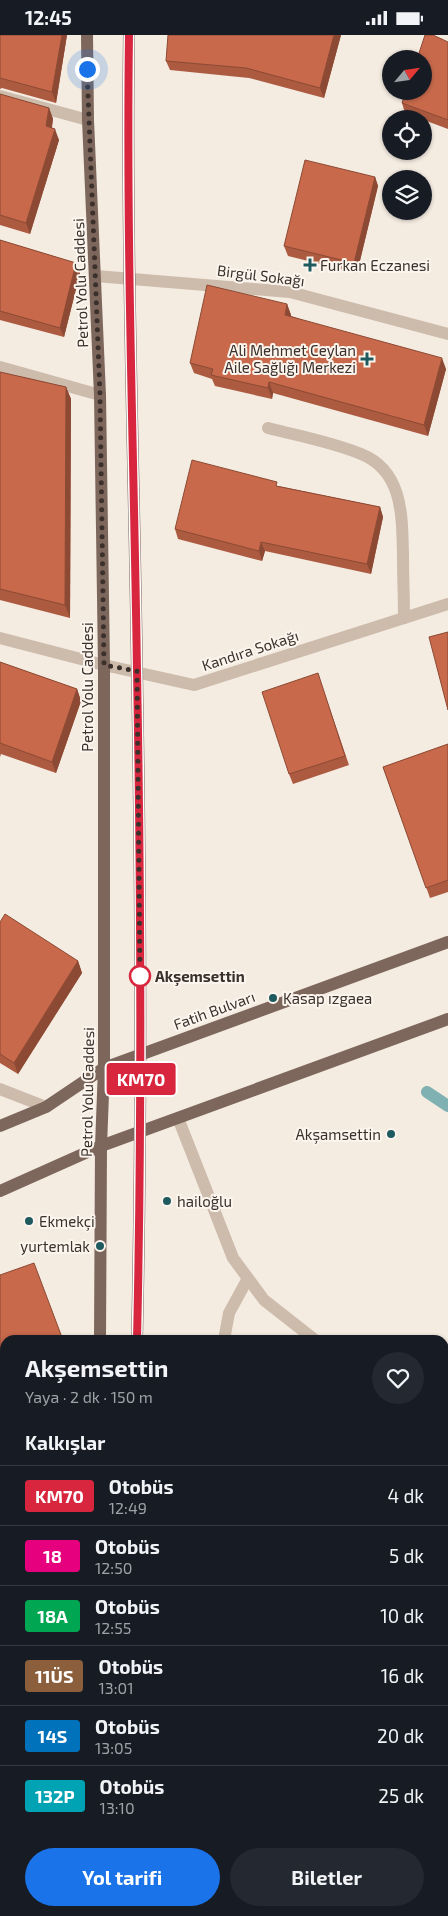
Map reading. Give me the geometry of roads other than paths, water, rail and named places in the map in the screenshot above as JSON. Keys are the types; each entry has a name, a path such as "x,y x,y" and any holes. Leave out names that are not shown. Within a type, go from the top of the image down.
{"main road":[{"name":"Petrol Yolu Caddesi","path":"87,35 88,120 100,395 104,665 104,1068 101,1145 100,1335"},
{"path":"129,35 130,279 141,1055 137,1335"},
{"name":"Fatih Bulvarı","path":"0,1126 46,1107 104,1068 448,942"},
{"path":"0,1191 101,1145 448,1019"}],"street":[{"path":"0,96 88,120"},
{"name":"Birgül Sokağı","path":"96,276 290,292 448,334"},
{"path":"0,367 100,395"},
{"path":"268,428 362,454 377,463 389,476 398,493 402,512 404,618"},
{"name":"Kandıra Sokağı","path":"0,639 194,685 448,604"},
{"path":"0,1089 46,1107"},
{"path":"178,1118 233,1258 247,1280 280,1315 308,1335"},
{"path":"225,1335 229,1313 247,1280"}],"waterway":[{"path":"427,1092 448,1106"}],"place":[{"name":"Furkan Eczanesi","path":"310,265"},
{"name":"Ali Mehmet Ceylan Aile Sağlığı Merkezi","path":"367,359"},
{"name":"Akşemsettin","path":"140,976"},
{"name":"Kasap ızgaea","path":"273,998"},
{"name":"Akşamsettin","path":"391,1134"},
{"name":"hailoğlu","path":"167,1201"},
{"name":"Ekmekçi","path":"29,1221"},
{"name":"yurtemlak","path":"100,1246"}]}
